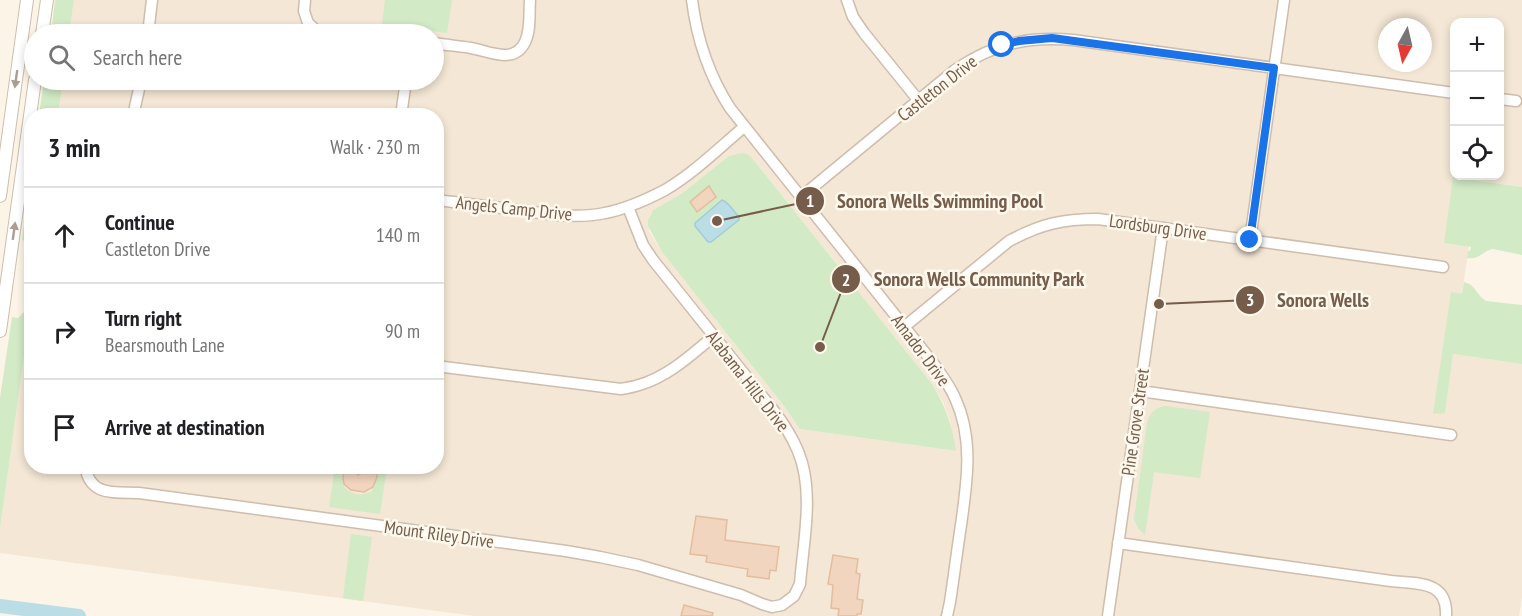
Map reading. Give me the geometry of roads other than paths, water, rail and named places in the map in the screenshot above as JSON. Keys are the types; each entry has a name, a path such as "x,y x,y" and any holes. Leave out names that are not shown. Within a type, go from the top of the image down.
{"street":[{"path":"0,196 27,0"},
{"path":"43,24 47,0"},
{"path":"148,24 152,0"},
{"path":"305,0 304,11 309,24"},
{"path":"444,44 473,48 499,55 509,55 519,50 528,32 530,0"},
{"name":"Amador Drive","path":"692,0 699,43 718,90 744,127 943,377 955,397 967,437 968,456 951,602 947,616"},
{"path":"847,0 853,17 864,33 918,101"},
{"path":"1250,240 1284,0"},
{"name":"Castleton Drive","path":"801,197 971,59 1002,45 1036,39 1073,40 1450,92"},
{"path":"31,108 34,90"},
{"path":"135,108 139,90"},
{"path":"402,108 405,90"},
{"path":"1504,100 1516,101"},
{"name":"Angels Camp Drive","path":"444,201 553,215 604,214 649,198 684,177 744,127"},
{"path":"0,331 4,271 24,152"},
{"name":"Alabama Hills Drive","path":"628,207 643,245 653,260 787,429 799,453 807,497 800,584 794,597 782,605"},
{"name":"Lordsburg Drive","path":"904,327 1009,241 1049,223 1074,219 1098,219 1443,267"},
{"name":"Pine Grove Street","path":"1108,616 1163,228"},
{"path":"444,367 621,389 641,385 659,377 714,336"},
{"path":"1140,391 1451,435"},
{"name":"Mount Riley Drive","path":"87,474 92,485 100,490 139,493 577,553 638,565 741,595 772,607 782,605"},
{"path":"1118,543 1426,584 1444,597 1446,616"}],"water":[{"path":"722,200 731,207 739,220 708,242 695,223"}],"waterway":[{"path":"0,606 79,616"}],"place":[{"name":"Sonora Wells Swimming Pool","path":"717,221"},
{"name":"Sonora Wells","path":"1159,304"},
{"name":"Sonora Wells Community Park","path":"820,347"}]}
